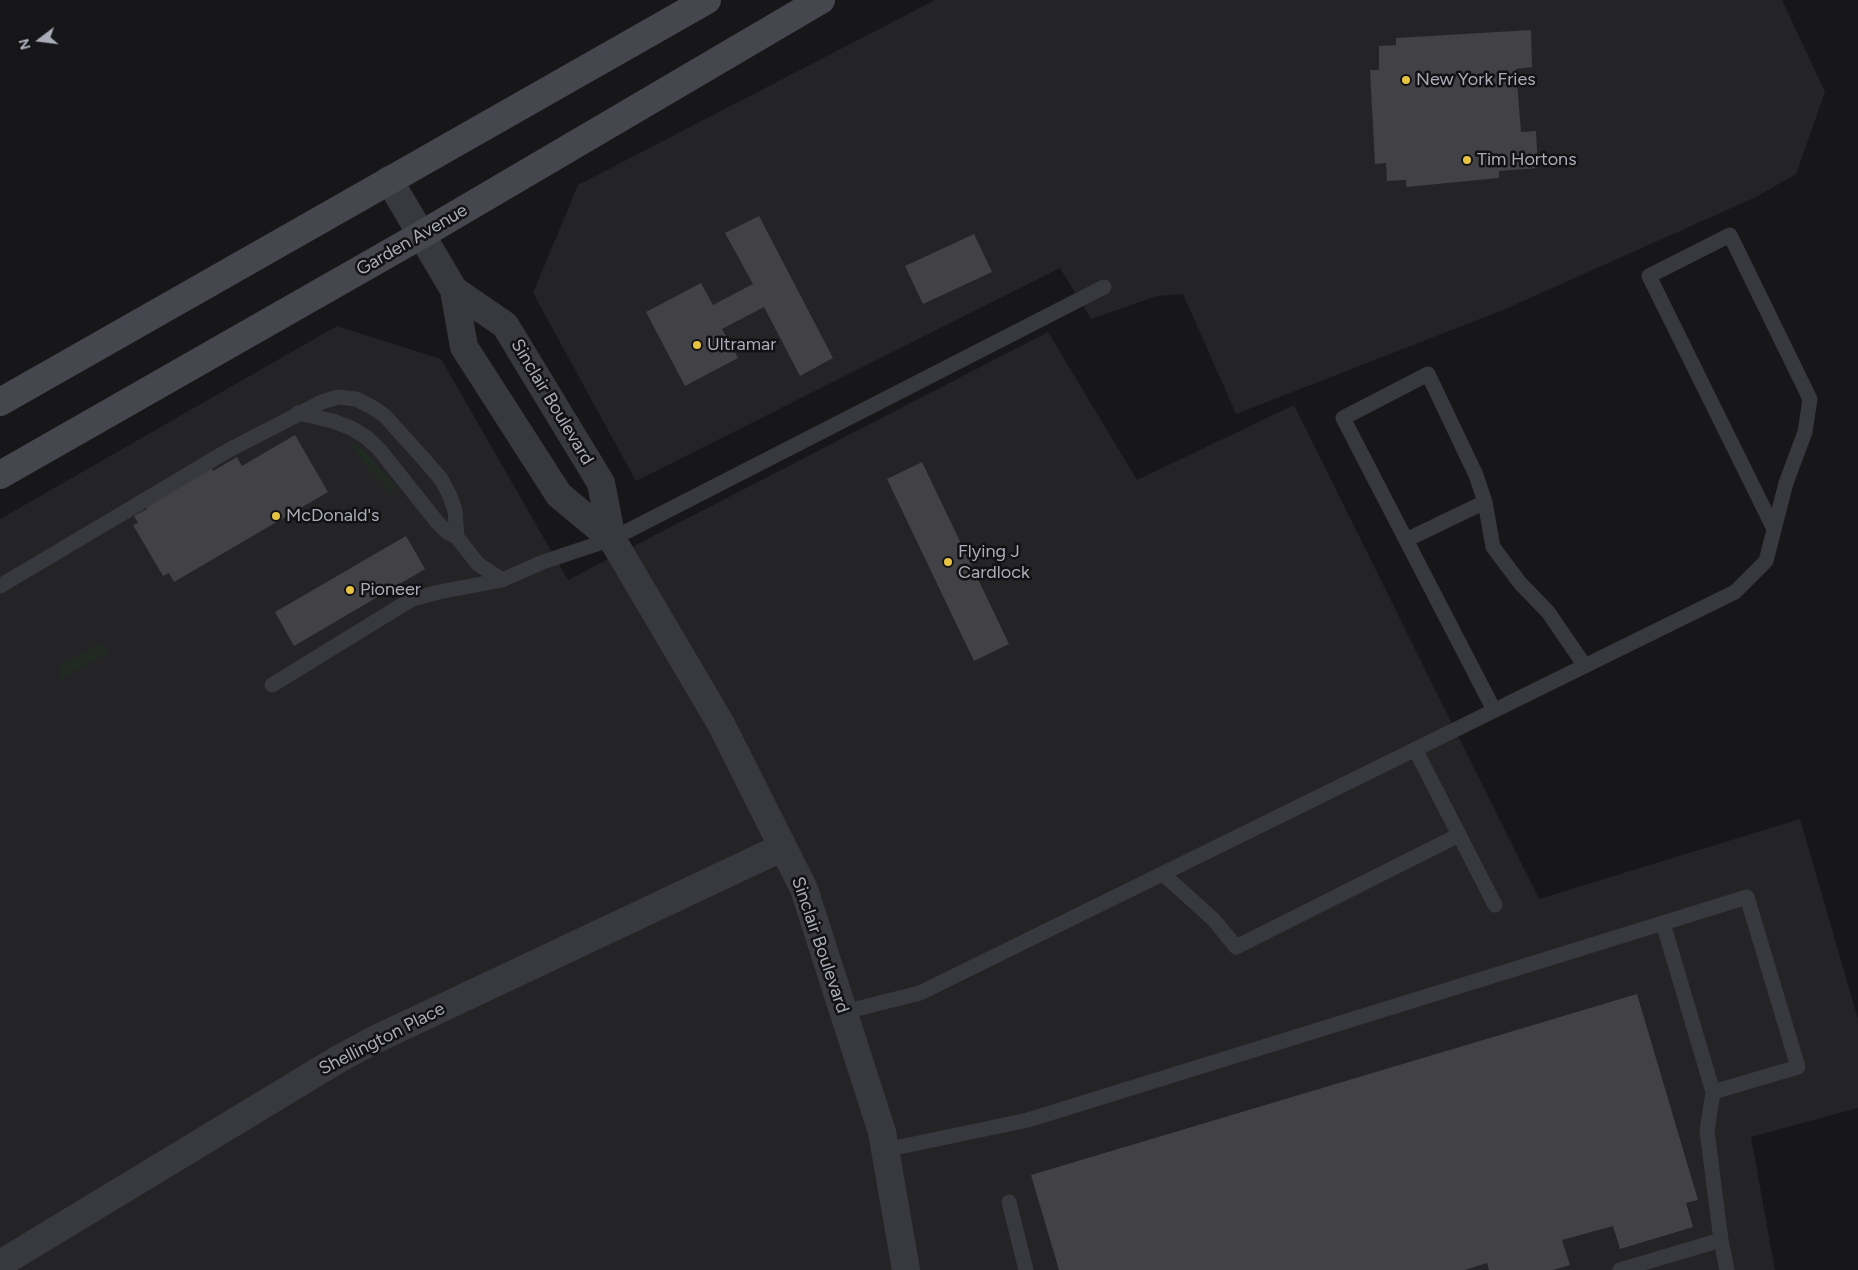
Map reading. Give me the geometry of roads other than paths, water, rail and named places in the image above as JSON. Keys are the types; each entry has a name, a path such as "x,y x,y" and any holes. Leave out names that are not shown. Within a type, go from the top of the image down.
{"main road":[{"path":"0,402 707,0"},
{"name":"Garden Avenue","path":"0,474 422,235 821,0"}],"street":[{"name":"Sinclair Boulevard","path":"390,180 454,290 464,347 559,495 612,539"},
{"name":"Sinclair Boulevard","path":"454,290 505,325 601,483 612,539 721,724 804,889 882,1132 906,1270"},
{"name":"Shellington Place","path":"0,1264 337,1060 372,1041 783,847"}],"lane":[{"path":"844,1012 920,993 1735,592 1766,561 1786,483 1805,432 1810,400 1730,235 1649,276 1774,529"},
{"path":"272,685 412,599 502,580 543,562 612,539 1104,287"},
{"path":"1494,710 1343,418 1428,374 1476,475 1485,502 1493,547 1520,582 1548,612 1584,666"},
{"path":"0,586 155,493 298,413 338,397 356,399 385,416 441,479 455,510 457,537"},
{"path":"298,413 333,421 351,428 366,437 379,449 436,522 447,532 457,537 478,564 502,580"},
{"path":"1406,540 1485,502"},
{"path":"1415,749 1495,906"},
{"path":"1162,874 1214,920 1236,947 1460,835"},
{"path":"885,1150 1028,1120 1747,897 1798,1066 1713,1092"},
{"path":"1663,923 1713,1092 1707,1131 1720,1240 1727,1270"},
{"path":"1009,1202 1026,1270"},
{"path":"1620,1270 1720,1240"}],"place":[{"name":"New York Fries","path":"1406,80"},
{"name":"Tim Hortons","path":"1467,160"},
{"name":"Ultramar","path":"697,345"},
{"name":"McDonald's","path":"276,516"},
{"name":"Flying J Cardlock","path":"948,562"},
{"name":"Pioneer","path":"350,590"}]}
